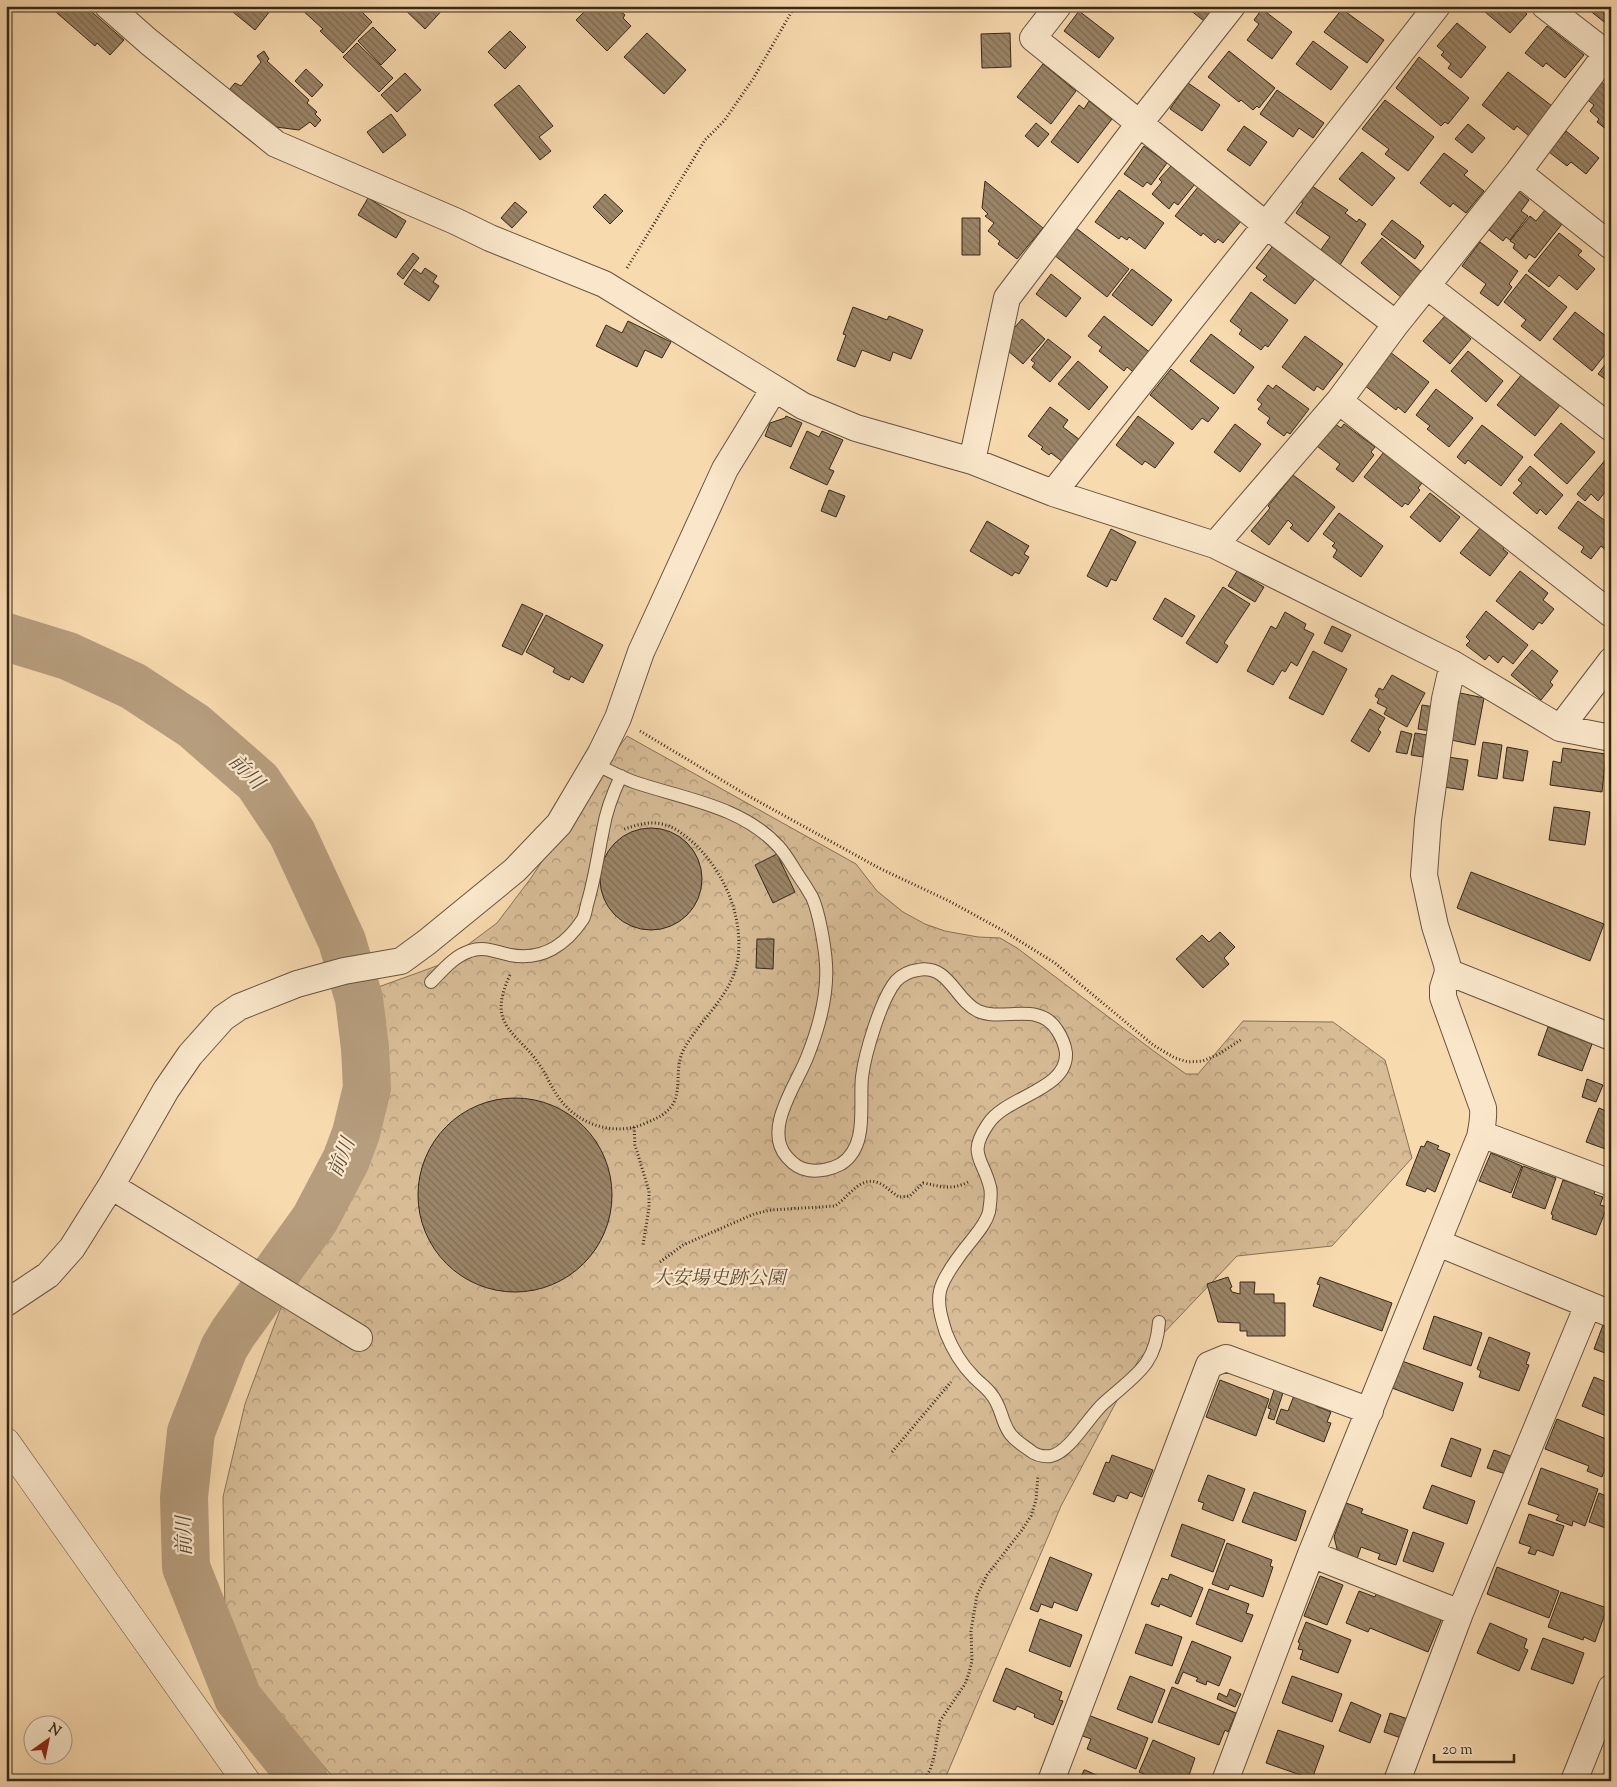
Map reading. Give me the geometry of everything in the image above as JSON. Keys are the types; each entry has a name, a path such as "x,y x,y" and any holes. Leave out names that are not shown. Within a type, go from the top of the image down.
{"street":[{"path":"108,6 149,42 276,144 490,238 604,284 803,406 856,428 972,461 1053,493 1215,544 1453,664 1560,728 1611,738"},
{"path":"1058,6 1033,38 1266,226 1396,324"},
{"path":"972,461 1007,298 1139,124 1232,6"},
{"path":"1053,493 1266,226 1436,6"},
{"path":"1215,544 1339,401 1396,324 1518,172 1609,53 1545,6"},
{"path":"1518,172 1611,246"},
{"path":"1427,286 1611,428"},
{"path":"6,1303 48,1275 72,1248 111,1186 166,1090 190,1055 223,1018 239,1008 289,987 344,971 401,961 515,870 559,824 595,764 618,718 641,652 725,469 774,389"},
{"path":"1339,401 1611,614"},
{"path":"1560,728 1611,661"},
{"path":"1225,1781 1311,1554 1481,1134 1484,1118 1483,1108 1443,997 1443,988 1448,972 1424,875 1429,810 1445,699 1453,664"},
{"path":"1448,972 1611,1037"},
{"path":"1481,1134 1611,1183"},
{"path":"111,1186 358,1338"},
{"path":"1397,1781 1460,1613 1599,1310 1438,1243"},
{"path":"1051,1781 1209,1365 1226,1358 1370,1411"},
{"path":"6,1442 246,1781"},
{"path":"1311,1554 1460,1613"},
{"path":"1574,1781 1611,1688"}],"lane":[{"path":"595,764 621,776 699,801 740,817 752,824 783,851 813,899 822,935 826,964 826,983 816,1034 807,1060 787,1100 779,1128 778,1142 783,1153 794,1164 805,1170 833,1168 848,1160 856,1149 861,1122 862,1075 866,1055 881,1011 890,990 899,977 913,970 928,968 939,972 974,1010 993,1015 1022,1013 1042,1016 1053,1024 1062,1039 1066,1055 1062,1070 1056,1078 1046,1085 1005,1106 993,1117 979,1138 976,1152 991,1188 988,1218 964,1249 940,1289 939,1307 951,1346 964,1366 992,1394 1007,1429 1013,1438 1037,1456 1051,1456 1062,1452 1103,1404 1119,1392 1148,1362 1155,1351 1159,1322"},
{"path":"431,982 453,961 468,952 480,949 520,956 546,953 561,945 573,932 584,916 594,882 608,808 621,776"}],"path":[{"path":"613,289 705,140 724,121 754,79 795,6"},
{"path":"618,718 745,794 879,868 949,901 1002,930 1054,963 1154,1045 1175,1058 1188,1062 1203,1061 1219,1054 1242,1038"},
{"path":"520,956 501,998 502,1017 509,1029 535,1057 560,1100 585,1122 598,1127 641,1126 667,1112 677,1096 679,1061 684,1050 716,1005 734,973 738,960 737,920 729,894 713,865 688,837 676,829 664,824 639,824 601,840"},
{"path":"634,1127 635,1145 649,1191 649,1208 643,1245"},
{"path":"660,1262 683,1245 754,1214 772,1210 835,1206 843,1201 861,1183 872,1181 899,1197 910,1196 923,1183 946,1189 961,1186 983,1170"},
{"path":"892,1452 964,1366"},
{"path":"923,1781 930,1770 934,1757 940,1721 965,1684 969,1673 972,1661 971,1631 973,1608 980,1585 1031,1516 1038,1488 1037,1456"}],"green space":[{"name":"大安場史跡公園","path":"627,736 856,864 877,891 903,912 925,924 945,931 978,937 1000,938 1017,948 1186,1074 1198,1074 1243,1021 1333,1022 1385,1060 1412,1158 1332,1246 1237,1256 1139,1359 1061,1506 944,1781 336,1781 256,1685 225,1615 223,1497 245,1404 306,1240 357,1049 370,990 442,964 497,923 531,878 601,771"}],"building":[{"path":"49,6 85,6 124,40 110,55 97,43 95,46"},
{"path":"230,6 274,6 255,30 233,12 234,10"},
{"path":"303,6 356,6 372,22 343,53 320,31 323,29 301,9"},
{"path":"401,6 446,6 425,29"},
{"path":"590,6 615,6 625,15 623,18 631,26 607,51 576,20"},
{"path":"1185,6 1216,6 1204,21"},
{"path":"1478,6 1517,6 1527,14 1510,33"},
{"path":"1584,6 1611,6 1611,21 1608,25"},
{"path":"1262,9 1292,32 1272,59 1247,40 1259,24 1254,20"},
{"path":"1342,9 1384,40 1367,63 1324,32"},
{"path":"1079,11 1114,38 1099,58 1064,31"},
{"path":"1457,23 1486,47 1461,78 1448,68 1451,64 1441,55 1444,52 1437,46"},
{"path":"1547,26 1584,55 1565,78 1546,63 1543,67 1525,53"},
{"path":"373,27 396,50 381,65 358,41"},
{"path":"510,31 526,47 505,69 488,52"},
{"path":"647,33 686,70 664,94 624,57"},
{"path":"1010,33 1011,67 982,68 981,34"},
{"path":"1313,41 1348,67 1331,90 1296,64"},
{"path":"357,43 393,78 379,92 343,57"},
{"path":"264,51 269,59 267,61 309,100 307,103 317,112 315,114 321,120 315,127 310,122 299,130 276,127 238,103 229,90 235,83 241,86 261,62 257,56"},
{"path":"1229,51 1275,88 1259,108 1257,106 1253,110 1241,100 1239,102 1208,77"},
{"path":"1419,57 1469,98 1448,124 1445,122 1441,126 1396,88"},
{"path":"1043,64 1076,91 1051,124 1017,97"},
{"path":"306,69 323,85 312,97 295,81"},
{"path":"1508,72 1552,106 1529,136 1517,126 1514,130 1482,105"},
{"path":"405,73 421,90 397,112 381,95"},
{"path":"1600,81 1611,90 1611,133 1597,122 1599,119 1590,111 1594,105 1585,98"},
{"path":"1188,83 1220,105 1202,131 1170,109"},
{"path":"519,85 553,126 539,137 551,151 540,160 494,105"},
{"path":"1277,90 1324,123 1313,138 1299,128 1293,137 1260,114"},
{"path":"1385,100 1434,137 1408,171 1385,154 1389,149 1362,129"},
{"path":"1089,101 1112,119 1078,163 1051,142 1079,105 1084,109"},
{"path":"391,114 406,135 383,153 367,132"},
{"path":"1036,123 1049,134 1038,147 1025,136"},
{"path":"1468,124 1485,138 1472,153 1455,139"},
{"path":"1244,126 1267,142 1250,166 1227,150"},
{"path":"1566,131 1599,158 1586,174 1571,162 1567,166 1549,152"},
{"path":"1144,146 1167,163 1151,185 1147,182 1143,187 1124,174"},
{"path":"1362,152 1395,178 1372,206 1339,179"},
{"path":"1444,153 1468,171 1464,175 1484,191 1466,213 1453,203 1450,207 1420,183"},
{"path":"1172,165 1195,184 1178,205 1174,202 1169,209 1152,194 1162,182 1159,179"},
{"path":"985,181 1043,228 1017,259 998,244 1000,241 988,231 994,223 985,216 988,214 982,208"},
{"path":"1312,186 1348,210 1345,213 1357,222 1359,219 1366,224 1340,265 1320,251 1330,237 1296,213"},
{"path":"1198,187 1241,221 1223,243 1218,239 1215,243 1203,233 1201,236 1175,216"},
{"path":"1514,188 1529,200 1521,211 1528,216 1510,240 1506,237 1503,241 1489,230 1492,226 1488,223"},
{"path":"1119,190 1164,223 1145,249 1129,237 1127,240 1121,236 1119,239 1095,222"},
{"path":"605,194 623,211 610,224 593,207"},
{"path":"368,198 406,221 396,238 358,215"},
{"path":"515,202 527,212 512,228 501,218"},
{"path":"1545,210 1562,224 1535,258 1529,254 1526,259 1513,248 1515,244 1510,241 1530,216 1536,221"},
{"path":"962,218 980,218 980,255 962,255"},
{"path":"1392,220 1424,246 1415,259 1381,234"},
{"path":"1076,228 1129,269 1107,297 1054,255"},
{"path":"1559,233 1582,251 1578,255 1595,269 1577,290 1559,275 1549,287 1528,271"},
{"path":"1382,238 1423,273 1402,298 1361,263"},
{"path":"1480,242 1518,271 1509,284 1512,287 1498,306 1480,293 1486,284 1462,266"},
{"path":"1275,243 1317,276 1295,304 1263,280 1267,276 1256,268"},
{"path":"413,253 419,258 403,279 397,274"},
{"path":"425,268 437,276 433,282 439,286 429,301 404,284 414,269 421,274"},
{"path":"1132,269 1172,300 1152,326 1112,295"},
{"path":"1051,274 1081,298 1066,317 1036,294"},
{"path":"1526,274 1567,307 1540,341 1521,326 1526,320 1504,302"},
{"path":"1251,292 1288,320 1268,347 1265,345 1261,350 1239,334 1242,330 1230,321"},
{"path":"853,307 887,320 889,316 923,330 911,359 893,352 890,361 862,350 855,367 837,360 846,335 843,334"},
{"path":"1575,312 1611,340 1611,347 1592,371 1553,339"},
{"path":"1104,316 1152,354 1136,374 1127,367 1124,371 1099,351 1102,347 1088,336"},
{"path":"1445,316 1471,339 1450,364 1423,341"},
{"path":"1022,319 1045,339 1023,364 1006,349 1008,335"},
{"path":"628,321 671,342 662,358 645,350 637,367 596,346 606,325 622,333"},
{"path":"1211,334 1254,367 1234,394 1190,361"},
{"path":"1305,336 1343,364 1323,390 1317,386 1314,391 1282,367"},
{"path":"1048,339 1071,357 1050,382 1032,367 1035,363 1031,360"},
{"path":"1468,351 1503,381 1486,402 1451,371"},
{"path":"1390,352 1429,382 1405,413 1398,407 1396,410 1364,385"},
{"path":"1611,357 1611,383 1598,374"},
{"path":"1078,361 1108,387 1089,410 1058,384"},
{"path":"1171,369 1219,408 1208,422 1202,418 1192,430 1150,395"},
{"path":"1522,374 1560,405 1535,436 1497,405"},
{"path":"1268,385 1273,389 1276,385 1309,409 1290,434 1287,432 1284,436 1269,425 1267,423 1270,418 1258,409 1262,404 1257,400"},
{"path":"1436,389 1473,418 1449,447 1427,429 1430,426 1416,415"},
{"path":"1050,407 1068,420 1063,427 1080,440 1063,462 1051,453 1049,455 1041,449 1043,447 1028,436"},
{"path":"786,416 802,423 791,447 765,436 770,423"},
{"path":"1138,416 1174,443 1155,468 1145,461 1142,465 1116,445"},
{"path":"1561,423 1595,452 1567,484 1534,455"},
{"path":"1235,424 1261,444 1240,472 1214,452"},
{"path":"1335,424 1341,428 1344,424 1375,447 1371,452 1374,455 1353,482 1336,469 1340,464 1317,446"},
{"path":"1482,425 1523,457 1501,486 1468,460 1465,464 1457,457"},
{"path":"807,431 819,437 822,431 843,440 829,469 834,471 827,485 790,468"},
{"path":"1384,452 1422,483 1418,488 1420,490 1408,505 1405,503 1402,507 1364,477"},
{"path":"1611,453 1611,489 1609,487 1598,501 1591,494 1585,501 1577,494"},
{"path":"1530,466 1563,495 1546,515 1540,509 1537,514 1513,493 1522,483 1518,480"},
{"path":"1293,475 1335,507 1308,542 1290,528 1293,525 1288,520 1269,545 1251,531"},
{"path":"829,490 845,496 836,517 821,511"},
{"path":"1430,493 1460,517 1440,542 1410,517"},
{"path":"1578,501 1611,525 1611,545 1607,551 1601,546 1591,559 1581,552 1584,547 1558,528"},
{"path":"1339,513 1383,546 1361,577 1333,557 1337,550 1332,546 1335,543 1323,534"},
{"path":"987,521 1029,546 1024,554 1029,557 1019,574 1015,572 1012,576 970,551"},
{"path":"1481,527 1505,546 1503,549 1508,553 1490,576 1460,553"},
{"path":"1111,529 1136,542 1116,581 1111,579 1107,587 1087,576"},
{"path":"1237,571 1264,587 1255,602 1228,586"},
{"path":"1520,571 1548,593 1543,600 1554,609 1542,624 1539,622 1533,630 1496,601"},
{"path":"1223,587 1250,604 1224,643 1228,646 1217,663 1186,643"},
{"path":"1165,598 1195,616 1182,637 1153,619"},
{"path":"522,604 543,614 522,655 502,646"},
{"path":"1486,611 1528,645 1513,664 1503,656 1498,663 1489,655 1485,660 1466,645 1470,641 1466,637"},
{"path":"1285,612 1306,624 1304,629 1314,634 1297,666 1291,662 1285,672 1282,670 1273,685 1247,671 1271,626 1276,629"},
{"path":"546,615 603,645 583,683 571,676 569,680 564,678 553,672 555,668 526,652"},
{"path":"1332,626 1351,635 1342,652 1324,643"},
{"path":"1532,650 1558,671 1550,682 1553,685 1541,700 1511,675"},
{"path":"1313,651 1347,669 1323,715 1289,698"},
{"path":"1392,675 1425,693 1407,727 1384,714 1387,708 1377,703 1379,699 1375,696 1379,688 1383,690"},
{"path":"1460,693 1484,698 1475,745 1451,740"},
{"path":"1422,705 1435,707 1431,731 1418,729"},
{"path":"1370,709 1385,718 1378,730 1381,732 1369,752 1351,741"},
{"path":"1401,731 1412,734 1407,754 1396,752"},
{"path":"1415,733 1427,735 1423,757 1411,755"},
{"path":"1483,742 1502,745 1497,779 1478,776"},
{"path":"1507,747 1528,751 1523,781 1503,778"},
{"path":"1563,748 1606,754 1602,792 1550,785 1553,761 1561,763"},
{"path":"1448,757 1468,760 1463,790 1444,787"},
{"path":"1554,807 1590,812 1585,845 1549,840"},
{"path":"651,828 670,832 687,843 698,860 702,879 698,898 687,915 670,926 651,930 632,926 615,915 604,898 600,879 604,860 615,843 632,832"},
{"path":"777,854 795,892 773,903 755,865"},
{"path":"1471,872 1604,924 1590,961 1457,908"},
{"path":"1220,932 1235,947 1224,958 1229,964 1203,988 1176,959 1202,935 1209,942"},
{"path":"757,939 774,939 773,969 756,968"},
{"path":"1548,1027 1592,1044 1582,1071 1538,1055"},
{"path":"1587,1079 1603,1085 1596,1102 1582,1097"},
{"path":"515,1098 534,1100 561,1110 576,1120 590,1134 604,1158 610,1176 612,1195 610,1214 600,1241 590,1256 576,1270 552,1284 534,1290 515,1292 496,1290 469,1280 454,1270 440,1256 426,1232 420,1214 418,1195 420,1176 430,1149 440,1134 454,1120 478,1106 496,1100"},
{"path":"1599,1108 1611,1113 1611,1151 1586,1142"},
{"path":"1427,1141 1439,1146 1437,1149 1450,1154 1435,1192 1427,1188 1425,1192 1406,1185 1421,1146 1424,1147"},
{"path":"1491,1153 1522,1166 1511,1193 1479,1181"},
{"path":"1523,1166 1556,1178 1545,1209 1512,1197"},
{"path":"1563,1180 1595,1191 1594,1194 1603,1197 1600,1205 1607,1207 1596,1235 1552,1219 1553,1215 1551,1214"},
{"path":"1228,1277 1232,1292 1240,1294 1240,1282 1255,1282 1254,1294 1274,1294 1274,1303 1285,1303 1285,1336 1247,1336 1247,1331 1240,1331 1240,1323 1218,1322 1207,1284"},
{"path":"1320,1277 1392,1303 1382,1331 1313,1306 1320,1285 1317,1284"},
{"path":"1434,1316 1482,1333 1471,1366 1423,1349"},
{"path":"1603,1325 1611,1328 1611,1355 1594,1349"},
{"path":"1489,1337 1530,1353 1526,1364 1529,1365 1519,1391 1479,1377 1481,1371 1477,1369"},
{"path":"1402,1361 1463,1383 1453,1411 1392,1388"},
{"path":"1594,1377 1611,1384 1611,1418 1582,1406"},
{"path":"1220,1380 1269,1399 1256,1436 1206,1417"},
{"path":"1275,1387 1284,1390 1274,1420 1268,1418 1271,1409 1268,1408"},
{"path":"1295,1393 1318,1402 1316,1406 1331,1412 1327,1422 1331,1423 1324,1442 1276,1423 1281,1409 1288,1411"},
{"path":"1557,1419 1611,1441 1611,1448 1607,1457 1609,1458 1602,1477 1587,1471 1589,1466 1545,1449"},
{"path":"1451,1438 1481,1449 1471,1477 1441,1466"},
{"path":"1494,1450 1513,1457 1506,1474 1487,1468"},
{"path":"1112,1455 1153,1470 1142,1497 1130,1492 1127,1499 1117,1495 1114,1502 1093,1494 1106,1462 1109,1463"},
{"path":"1541,1468 1598,1489 1585,1526 1573,1521 1572,1526 1556,1520 1559,1515 1528,1504"},
{"path":"1208,1475 1245,1489 1233,1521 1202,1509 1204,1503 1198,1501"},
{"path":"1432,1485 1475,1501 1467,1524 1423,1508"},
{"path":"1254,1492 1306,1511 1296,1541 1242,1522"},
{"path":"1599,1493 1611,1498 1611,1530 1589,1522"},
{"path":"1346,1503 1363,1509 1361,1513 1408,1530 1396,1565 1378,1559 1380,1554 1361,1547 1357,1559 1338,1553 1334,1537"},
{"path":"1529,1514 1564,1526 1553,1556 1537,1550 1535,1555 1528,1553 1531,1547 1519,1543"},
{"path":"1182,1524 1225,1540 1213,1572 1171,1556"},
{"path":"1413,1532 1444,1543 1433,1572 1403,1561"},
{"path":"1227,1543 1272,1560 1270,1566 1273,1567 1263,1597 1230,1585 1228,1590 1212,1584"},
{"path":"1050,1557 1092,1574 1077,1611 1054,1602 1052,1608 1041,1604 1038,1612 1030,1609"},
{"path":"1497,1567 1559,1591 1549,1618 1487,1594"},
{"path":"1170,1574 1203,1588 1191,1617 1160,1604 1159,1607 1151,1604 1162,1578 1168,1580"},
{"path":"1320,1576 1343,1585 1327,1625 1304,1616"},
{"path":"1209,1589 1249,1604 1246,1613 1253,1615 1242,1642 1196,1624"},
{"path":"1378,1589 1443,1616 1428,1652 1370,1628 1368,1632 1346,1623 1359,1591 1375,1597"},
{"path":"1561,1592 1607,1608 1595,1642 1584,1637 1583,1640 1548,1627"},
{"path":"1040,1619 1082,1635 1070,1667 1029,1651"},
{"path":"1306,1622 1351,1640 1338,1673 1300,1659 1303,1650 1298,1649 1300,1643 1298,1642"},
{"path":"1490,1623 1527,1639 1524,1648 1528,1650 1519,1671 1477,1653"},
{"path":"1146,1624 1182,1637 1172,1666 1135,1653"},
{"path":"1543,1638 1584,1653 1573,1684 1531,1669"},
{"path":"1192,1641 1231,1657 1219,1686 1207,1681 1206,1685 1196,1681 1198,1678 1183,1672 1178,1684 1175,1683"},
{"path":"1006,1668 1062,1692 1059,1700 1063,1701 1053,1725 1034,1717 1035,1714 1017,1706 1015,1710 993,1701"},
{"path":"1130,1676 1165,1690 1152,1723 1117,1709"},
{"path":"1292,1676 1342,1694 1332,1722 1282,1703"},
{"path":"1172,1687 1236,1713 1228,1732 1225,1730 1219,1745 1158,1722"},
{"path":"1230,1689 1241,1694 1235,1707 1217,1699 1219,1693 1227,1697"},
{"path":"1351,1702 1381,1715 1370,1743 1339,1731"},
{"path":"1390,1713 1408,1719 1401,1738 1384,1732"},
{"path":"1088,1715 1148,1738 1136,1769 1087,1749 1091,1739 1080,1735"},
{"path":"1278,1730 1324,1746 1312,1779 1266,1763"},
{"path":"1153,1740 1195,1758 1187,1781 1158,1781 1139,1772"},
{"path":"1085,1770 1110,1781 1079,1781"}],"waterway":[{"name":"前川","path":"6,637 68,656 133,686 194,726 258,782 292,833 342,941 359,999 365,1048 367,1088 356,1133 346,1160 315,1219 224,1348 191,1432 184,1497 186,1567 238,1698 305,1781"}]}
